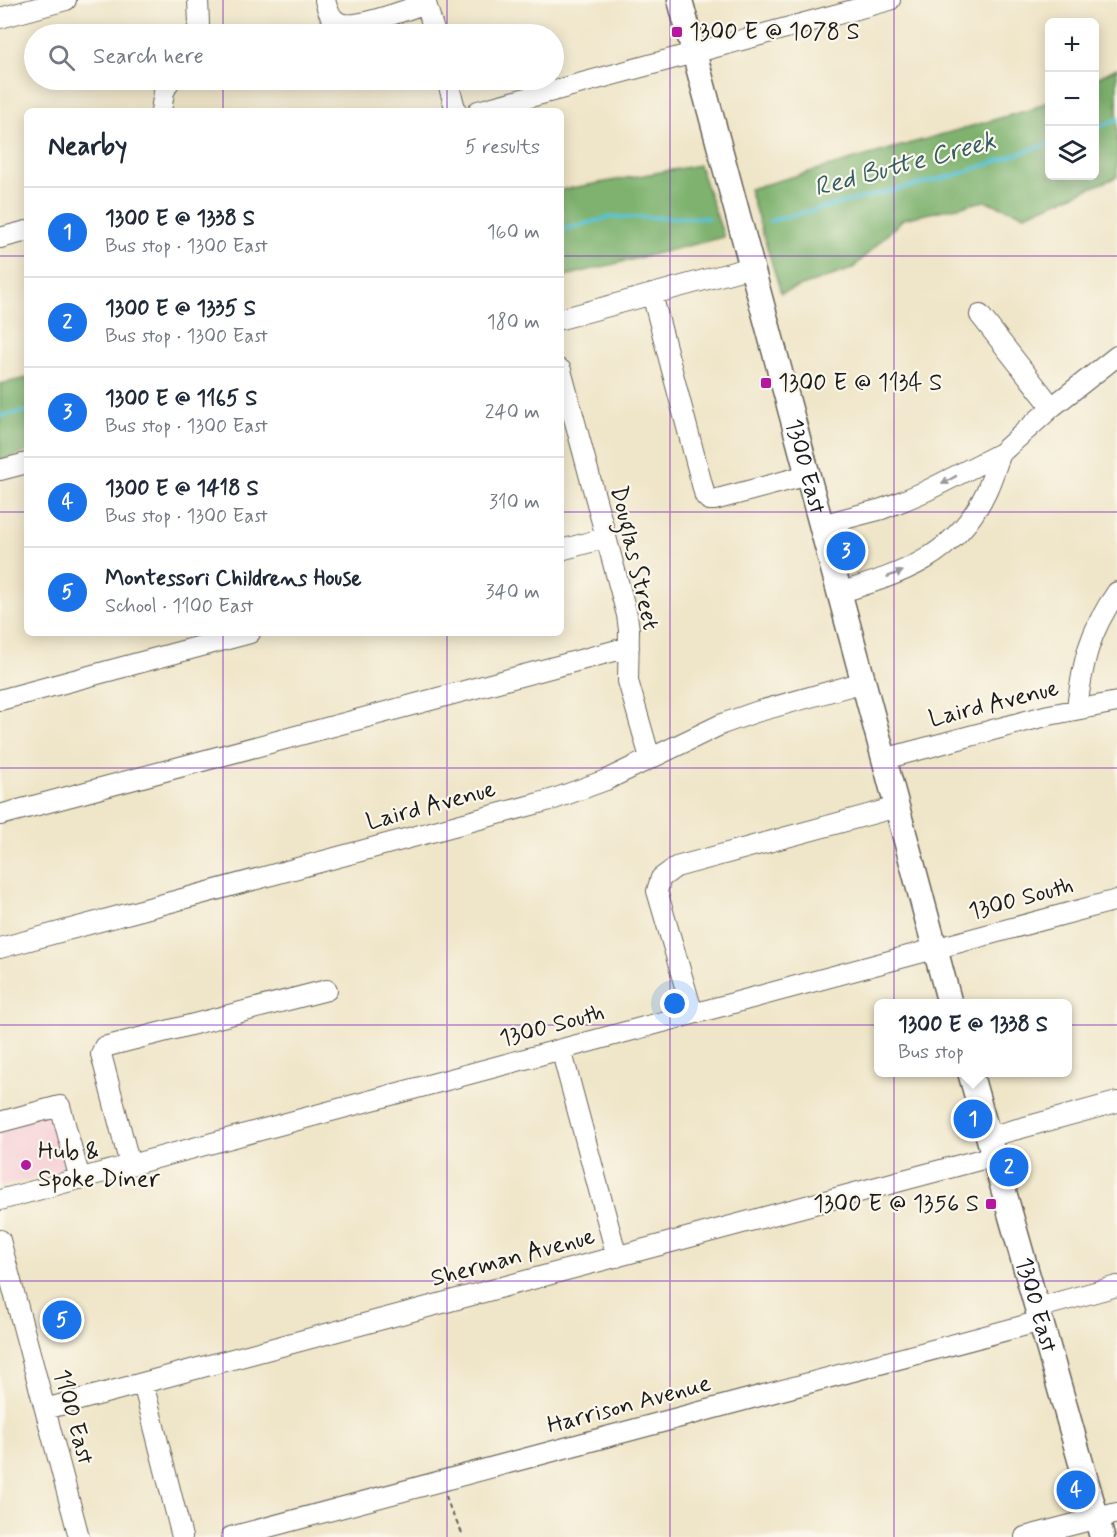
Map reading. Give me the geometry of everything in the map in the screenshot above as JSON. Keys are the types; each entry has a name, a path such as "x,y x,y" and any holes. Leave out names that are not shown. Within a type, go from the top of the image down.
{"main road":[{"name":"1300 East","path":"680,0 949,999"},
{"name":"1300 East","path":"971,1077 1039,1315 1105,1523"}],"street":[{"path":"0,18 66,0"},
{"path":"198,0 199,24"},
{"path":"325,0 330,15 344,24 375,19 426,2 432,24"},
{"path":"564,88 890,0"},
{"path":"162,108 165,90"},
{"path":"450,90 455,108"},
{"path":"489,108 556,90"},
{"path":"0,238 24,232"},
{"path":"564,318 752,267"},
{"path":"652,294 705,496 709,500 714,500 808,475"},
{"path":"980,315 1052,407"},
{"path":"821,525 926,492 1001,453 1052,407 1117,356"},
{"name":"Douglas Street","path":"564,381 627,615 628,681 650,758"},
{"path":"839,593 906,571 946,545 975,511 986,492 1001,453"},
{"path":"0,470 24,464"},
{"path":"564,549 605,538"},
{"path":"1077,708 1088,646 1117,592"},
{"path":"0,700 239,636"},
{"path":"0,815 629,647"},
{"name":"Laird Avenue","path":"0,948 554,799 606,780 709,729 740,717 864,682"},
{"name":"Laird Avenue","path":"884,759 1077,708 1117,702"},
{"path":"693,1014 657,891 661,878 676,867 897,807"},
{"name":"1300 South","path":"0,1200 1117,900"},
{"path":"130,1165 101,1054 104,1047 327,990"},
{"path":"561,1049 617,1257"},
{"name":"Sherman Avenue","path":"45,1409 617,1257 991,1146 1117,1102"},
{"path":"0,1122 60,1106 80,1179"},
{"name":"1100 East","path":"0,1240 5,1279 45,1409 79,1537"},
{"name":"Harrison Avenue","path":"231,1537 1039,1315 1117,1286"},
{"path":"143,1383 183,1537"},
{"path":"1025,1537 1105,1523"}],"path":[{"path":"447,1497 451,1511 465,1537"}],"shaded area":[{"path":"64,1097 82,1166 0,1187 0,1114"}],"green space":[{"path":"1117,68 1117,177 1025,215 985,201 903,219 852,269 781,293 749,189 1032,109 1045,103 1045,180 1099,180 1099,77"},
{"path":"699,165 724,237 564,276 564,189"},
{"path":"24,379 24,453 0,460 0,384"}],"waterway":[{"name":"Red Butte Creek","path":"1099,126 1117,120"},
{"name":"Red Butte Creek","path":"770,221 956,175 1045,145"},
{"name":"Red Butte Creek","path":"564,229 610,217 708,218"},
{"name":"Red Butte Creek","path":"0,416 24,412"}],"place":[{"name":"1300 E @ 1078 S","path":"677,32"},
{"name":"1300 E @ 1134 S","path":"766,383"},
{"name":"1300 E @ 1165 S","path":"846,551"},
{"name":"1300 E @ 1338 S","path":"973,1119"},
{"name":"Hub & Spoke Diner","path":"26,1165"},
{"name":"1300 E @ 1335 S","path":"1009,1167"},
{"name":"1300 E @ 1356 S","path":"991,1204"},
{"name":"Montessori Childrens House","path":"62,1320"},
{"name":"1300 E @ 1418 S","path":"1076,1490"}]}
